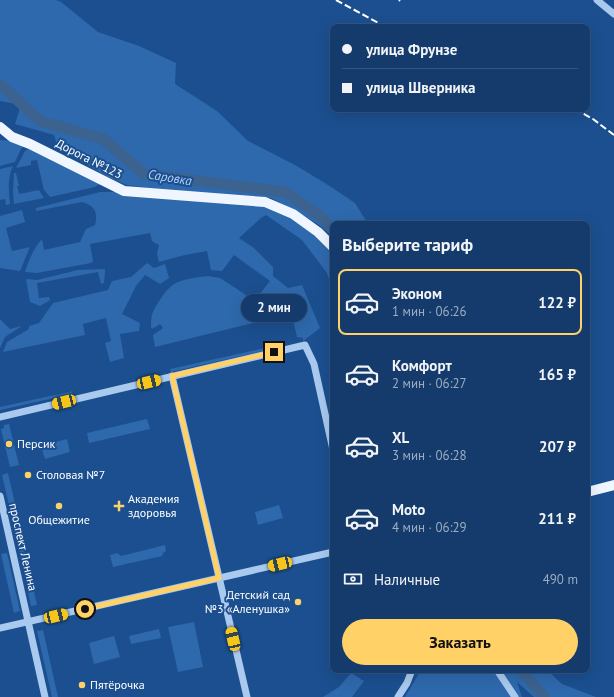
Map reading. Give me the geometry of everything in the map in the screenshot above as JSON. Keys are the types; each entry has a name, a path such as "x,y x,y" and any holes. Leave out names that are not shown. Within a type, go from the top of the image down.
{"main road":[{"name":"Дорога №123","path":"0,128 12,137 30,144 124,191 265,202 293,214 318,232 330,244"},
{"name":"Дорога №123","path":"0,137 12,137"},
{"path":"590,491 614,485"}],"street":[{"path":"597,0 614,14"},
{"path":"0,417 305,345 314,364 330,436"},
{"path":"172,376 247,697"},
{"name":"проспект Ленина","path":"0,496 45,697"},
{"path":"0,628 330,553"},
{"path":"398,697 412,673"},
{"path":"499,673 515,697"}],"shaded area":[{"path":"0,0 56,0 61,2 98,32 139,46 176,63 175,84 217,111 248,141 295,165 355,203 366,221 330,221 330,234 319,225 303,215 271,198 163,190 127,185 108,177 58,148 54,135 15,124 21,105 0,101"},
{"path":"0,140 16,141 25,145 21,149 15,162 0,166"},
{"path":"32,147 102,183 95,187 50,197 44,190 37,160 31,161 31,165 16,168 25,151"},
{"path":"13,166 9,180 10,204 6,205 5,199 0,200 0,169"},
{"path":"14,173 16,173 19,194 39,190 44,198 14,204"},
{"path":"100,192 117,192 263,205 286,215 315,236 330,252 330,282 327,273 302,240 266,215 239,238 254,248 273,267 273,276 288,288 302,285 320,328 303,341 303,338 297,337 288,298 282,297 266,302 259,295 270,281 234,255 222,271 211,270 207,251 159,262 157,254 159,245 152,241 150,233 90,244 93,261 91,263 37,273 25,272 34,251 42,239 44,250 80,242 86,229 95,225 96,220 96,213 93,208 82,202 36,211 36,208"},
{"path":"22,210 25,222 6,228 12,251 30,247 20,271 0,268 0,216"},
{"path":"147,263 154,268 165,264 169,278 160,284 145,275 136,286 122,314 140,323 139,331 120,334 124,358 110,362 105,343 111,341 106,318 83,324 85,335 3,352 7,342 29,329 29,326 39,323 53,303 108,290 112,281 131,277"},
{"path":"105,269 104,283 101,284 98,272 37,283 39,298 49,297 50,300 40,306 30,302 26,279 37,280 78,270"},
{"path":"208,276 220,278 243,293 262,310 264,318 261,321 155,347 153,335 163,328 160,324 152,329 151,328 153,311 164,294 171,286 178,282 191,278"},
{"path":"0,319 10,329 22,326 5,337 0,348"},
{"path":"270,347 271,349 171,372 170,369"},
{"path":"73,391 72,394 0,410 0,407"},
{"path":"147,419 150,429 89,443 87,433"},
{"path":"9,424 19,465 10,467 1,429 4,428 4,425"},
{"path":"67,439 70,452 45,459 41,446"},
{"path":"8,473 17,512 11,514 2,475"},
{"path":"279,505 283,518 258,525 255,512"},
{"path":"17,515 37,605 31,606 12,517"},
{"path":"165,545 166,551 162,556 113,567 110,555 117,553 121,556"},
{"path":"7,553 20,611 14,613 1,554"},
{"path":"194,622 203,667 178,672 168,627"},
{"path":"159,629 161,638 131,644 129,636"},
{"path":"43,630 58,697 52,697 37,631"},
{"path":"114,636 120,657 94,664 89,643"},
{"path":"351,673 364,681 352,697 323,697 339,687"},
{"path":"419,673 550,673 562,684 596,697 534,697 517,682 522,697 405,697"}],"waterway":[{"name":"Саровка","path":"0,84 40,121 103,139 144,174 285,192 319,215 330,226"},
{"name":"Саровка","path":"524,673 544,697"}],"railway":[{"path":"336,0 380,24"},
{"path":"580,112 593,119 614,135"}],"place":[{"name":"Персик","path":"9,444"},
{"name":"Столовая №7","path":"28,475"},
{"name":"Общежитие","path":"59,506"},
{"name":"Академия здоровья","path":"119,506"},
{"name":"Детский сад №3 «Аленушка»","path":"298,602"},
{"name":"Пятёрочка","path":"82,685"}],"route":[{"path":"85,609 219,578 172,376 274,352"}]}
